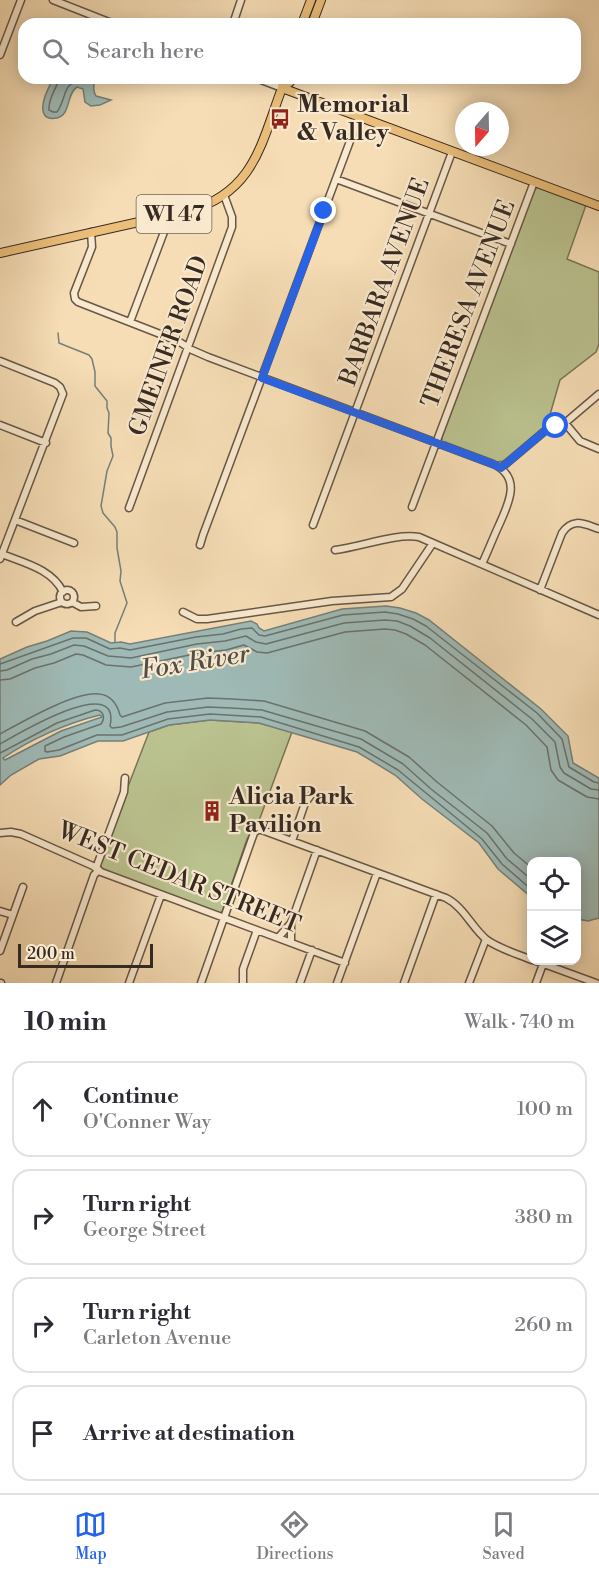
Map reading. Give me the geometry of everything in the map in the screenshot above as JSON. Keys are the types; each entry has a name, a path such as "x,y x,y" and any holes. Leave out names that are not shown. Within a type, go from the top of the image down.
{"main road":[{"path":"304,18 311,0"},
{"path":"314,18 321,0"},
{"name":"WI 47","path":"0,254 198,208 224,195 241,180 252,165 282,84"},
{"name":"WI 47","path":"282,88 287,84"},
{"path":"282,88 599,206"}],"street":[{"path":"0,56 21,0"},
{"path":"53,0 99,18"},
{"path":"234,18 241,0"},
{"path":"272,84 282,88"},
{"path":"200,545 359,117"},
{"name":"BARBARA AVENUE","path":"313,525 452,152"},
{"path":"336,179 511,244"},
{"name":"THERESA AVENUE","path":"412,507 534,182"},
{"name":"GMEINER ROAD","path":"129,508 232,227 232,217 224,195"},
{"path":"130,322 164,232 162,217"},
{"path":"91,232 92,247 74,293 78,302 178,341 198,353 501,468 510,482 510,497 482,564"},
{"path":"0,361 55,383 62,390 63,398 2,552 41,569 55,580 63,592"},
{"path":"501,468 546,430 565,423 599,394"},
{"path":"565,423 580,441 599,449"},
{"path":"0,425 46,443"},
{"path":"15,520 74,543"},
{"path":"540,590 562,533 567,527 574,523 581,523 599,529"},
{"path":"335,550 404,536 418,537 599,615"},
{"path":"183,612 197,619 207,619 332,601 391,597 402,589 433,543"},
{"path":"63,592 69,591 72,594 74,598 72,602"},
{"path":"62,602 60,598 63,592"},
{"path":"16,622 35,611 62,602 66,604 72,602 81,607 96,606"},
{"path":"56,983 124,792 125,778"},
{"path":"292,841 305,803 312,794"},
{"path":"201,983 256,830 263,830 453,902 486,939 527,958"},
{"name":"WEST CEDAR STREET","path":"0,833 21,834 102,872 345,963"},
{"path":"291,942 291,923 317,850"},
{"path":"338,983 377,873"},
{"path":"0,951 23,887"},
{"path":"404,983 436,894"},
{"path":"129,983 160,895"},
{"path":"0,911 13,915"},
{"path":"278,938 291,923"},
{"path":"243,983 243,969 257,930"},
{"path":"469,983 486,939"},
{"path":"300,983 312,950"},
{"path":"536,983 543,965"},
{"path":"546,965 596,983"}],"green space":[{"path":"537,187 586,205 567,259 599,272 599,344 596,352 560,380 547,425 504,461 496,462 445,443 442,437"},
{"path":"210,720 259,723 292,732 257,826 247,839 222,912 219,913 99,867 149,732 169,725"}],"water":[{"path":"51,84 94,84 96,96 111,100 91,106 85,102 83,89 77,87 71,94 64,113 57,118 49,118 43,110"},
{"name":"Fox River","path":"386,606 400,608 429,620 541,709 568,736 573,763 599,778 599,918 588,921 581,920 581,857 527,857 527,894 498,869 479,843 395,775 357,752 259,723 210,720 169,725 123,741 98,741 60,756 39,759 11,775 0,785 0,659 71,631 87,632 111,643 130,644 251,621 264,631 342,609","holes":["100,715 102,717 61,731 5,760 3,758 25,744 62,727 88,718"]}],"waterway":[{"path":"58,333 59,343 89,355 92,359 95,386 107,401 108,433 111,438 113,456 107,471 101,506 103,513 117,532 120,581 127,603 115,633 115,642"}],"place":[{"name":"Memorial & Valley","path":"280,119"},
{"name":"Alicia Park Pavilion","path":"212,811"}],"route":[{"path":"324,211 262,378 501,468 546,430 556,426"}]}
